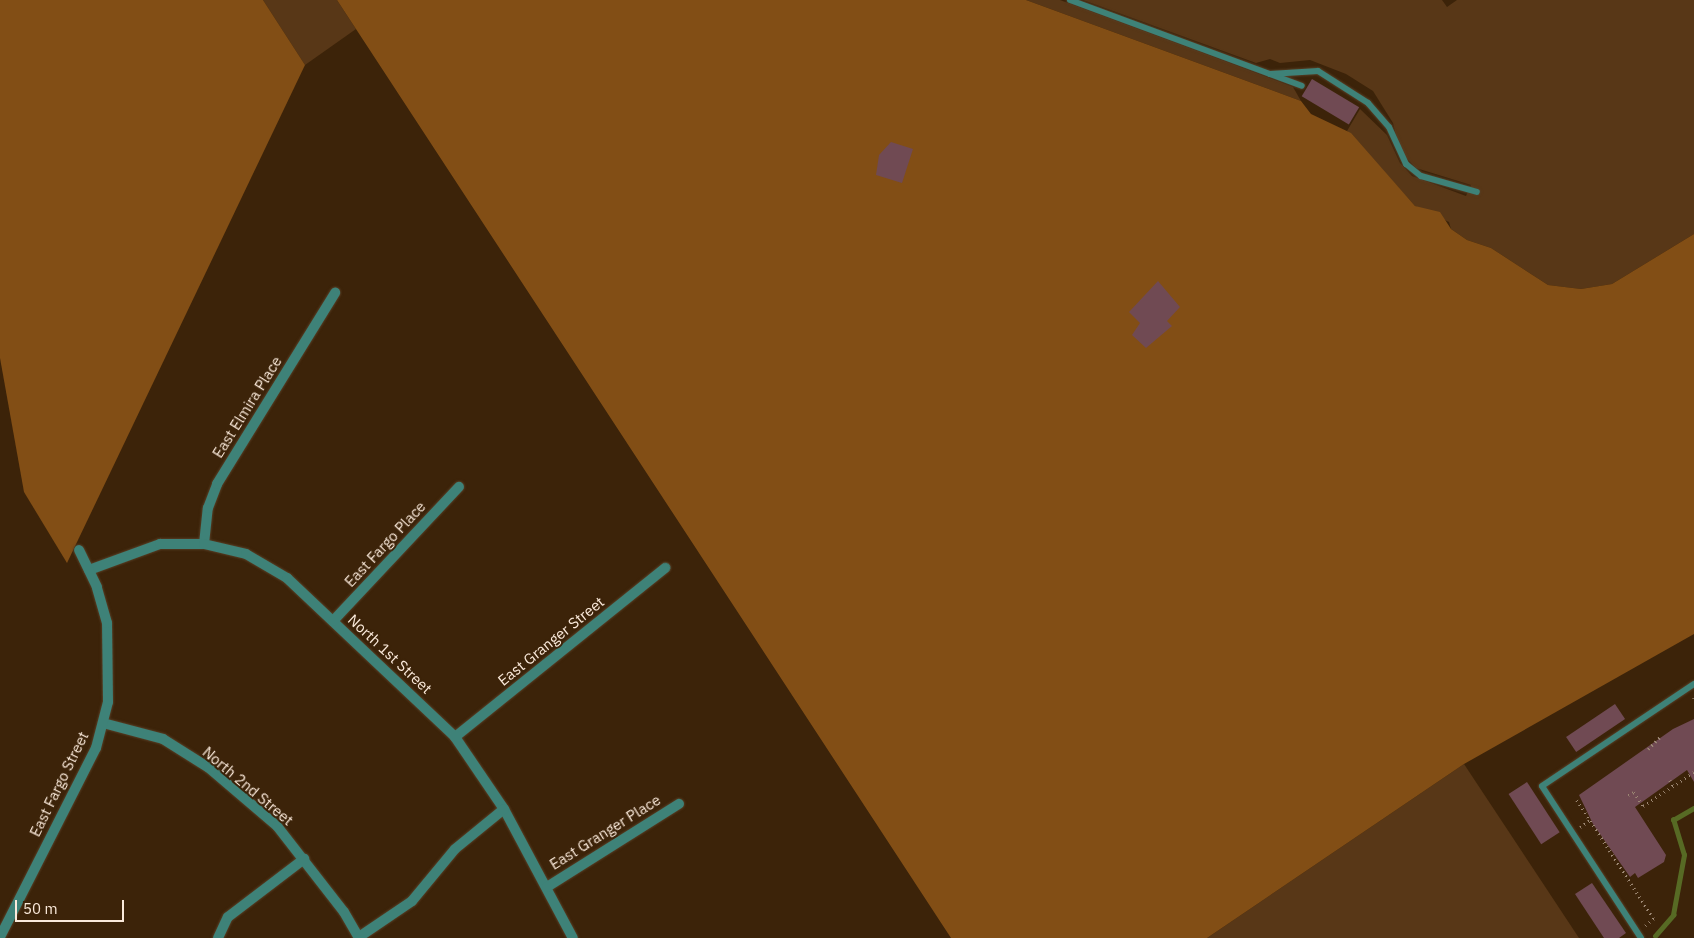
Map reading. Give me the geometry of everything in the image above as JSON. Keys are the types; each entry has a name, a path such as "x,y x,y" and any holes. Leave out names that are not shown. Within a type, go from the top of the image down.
{"street":[{"name":"East Elmira Place","path":"204,544 208,508 217,484 335,292"},
{"name":"East Fargo Place","path":"332,621 459,488"},
{"name":"North 1st Street","path":"89,570 160,544 204,544 246,554 287,578 455,737 504,809 573,938"},
{"name":"East Fargo Street","path":"0,937 96,748 103,723 110,657 107,623 89,570 79,550"},
{"name":"East Granger Street","path":"455,737 665,568"},
{"name":"North 2nd Street","path":"103,723 163,739 209,768 277,826 344,912 359,938"},
{"name":"East Granger Place","path":"547,887 679,804"},
{"path":"359,938 412,901 454,849 504,809"},
{"path":"218,938 228,917 304,859"}],"lane":[{"path":"1070,0 1302,86"},
{"path":"1270,74 1318,71 1368,103 1389,127 1406,164 1421,176 1477,192"},
{"path":"1641,938 1542,786 1694,684"}],"path":[{"path":"1648,750 1660,737"},
{"path":"1628,795 1634,792 1643,806 1694,772"},
{"path":"1670,780 1673,786"},
{"path":"1577,800 1654,919 1644,926"},
{"path":"1580,827 1590,820"}],"shaded area":[{"path":"0,0 263,0 305,65 67,563 24,492 0,358"},
{"path":"263,0 337,0 356,29 305,65"},
{"path":"337,0 1026,0 1301,101 1311,114 1351,133 1415,206 1440,212 1451,229 1467,240 1491,248 1548,285 1581,289 1612,284 1694,234 1694,634 1464,764 1207,938 951,938"},
{"path":"1026,0 1060,0 1293,87 1301,101"},
{"path":"1083,0 1442,0 1447,7 1457,0 1694,0 1694,234 1612,284 1581,289 1548,285 1491,248 1467,240 1451,229 1449,222 1415,206 1347,131 1360,109 1387,135 1400,163 1412,176 1466,196 1471,185 1416,168 1400,151 1393,123 1373,91 1346,74 1310,60 1280,63 1270,59 1256,63"},
{"path":"1464,764 1579,938 1207,938"}],"building":[{"path":"1312,79 1359,107 1349,124 1302,96"},
{"path":"891,142 913,149 902,183 876,175 879,155"},
{"path":"1158,281 1180,307 1167,321 1172,326 1146,348 1132,335 1140,323 1129,312"},
{"path":"1615,704 1625,719 1576,752 1566,737"},
{"path":"1694,719 1694,782 1687,770 1635,807 1666,855 1664,862 1638,878 1635,873 1630,877 1593,824 1579,795 1673,729"},
{"path":"1527,782 1560,832 1541,844 1509,794"},
{"path":"1592,883 1626,933 1619,938 1604,938 1575,894"}],"waterway":[{"path":"1655,936 1673,915 1684,855 1673,820 1694,808"}]}
